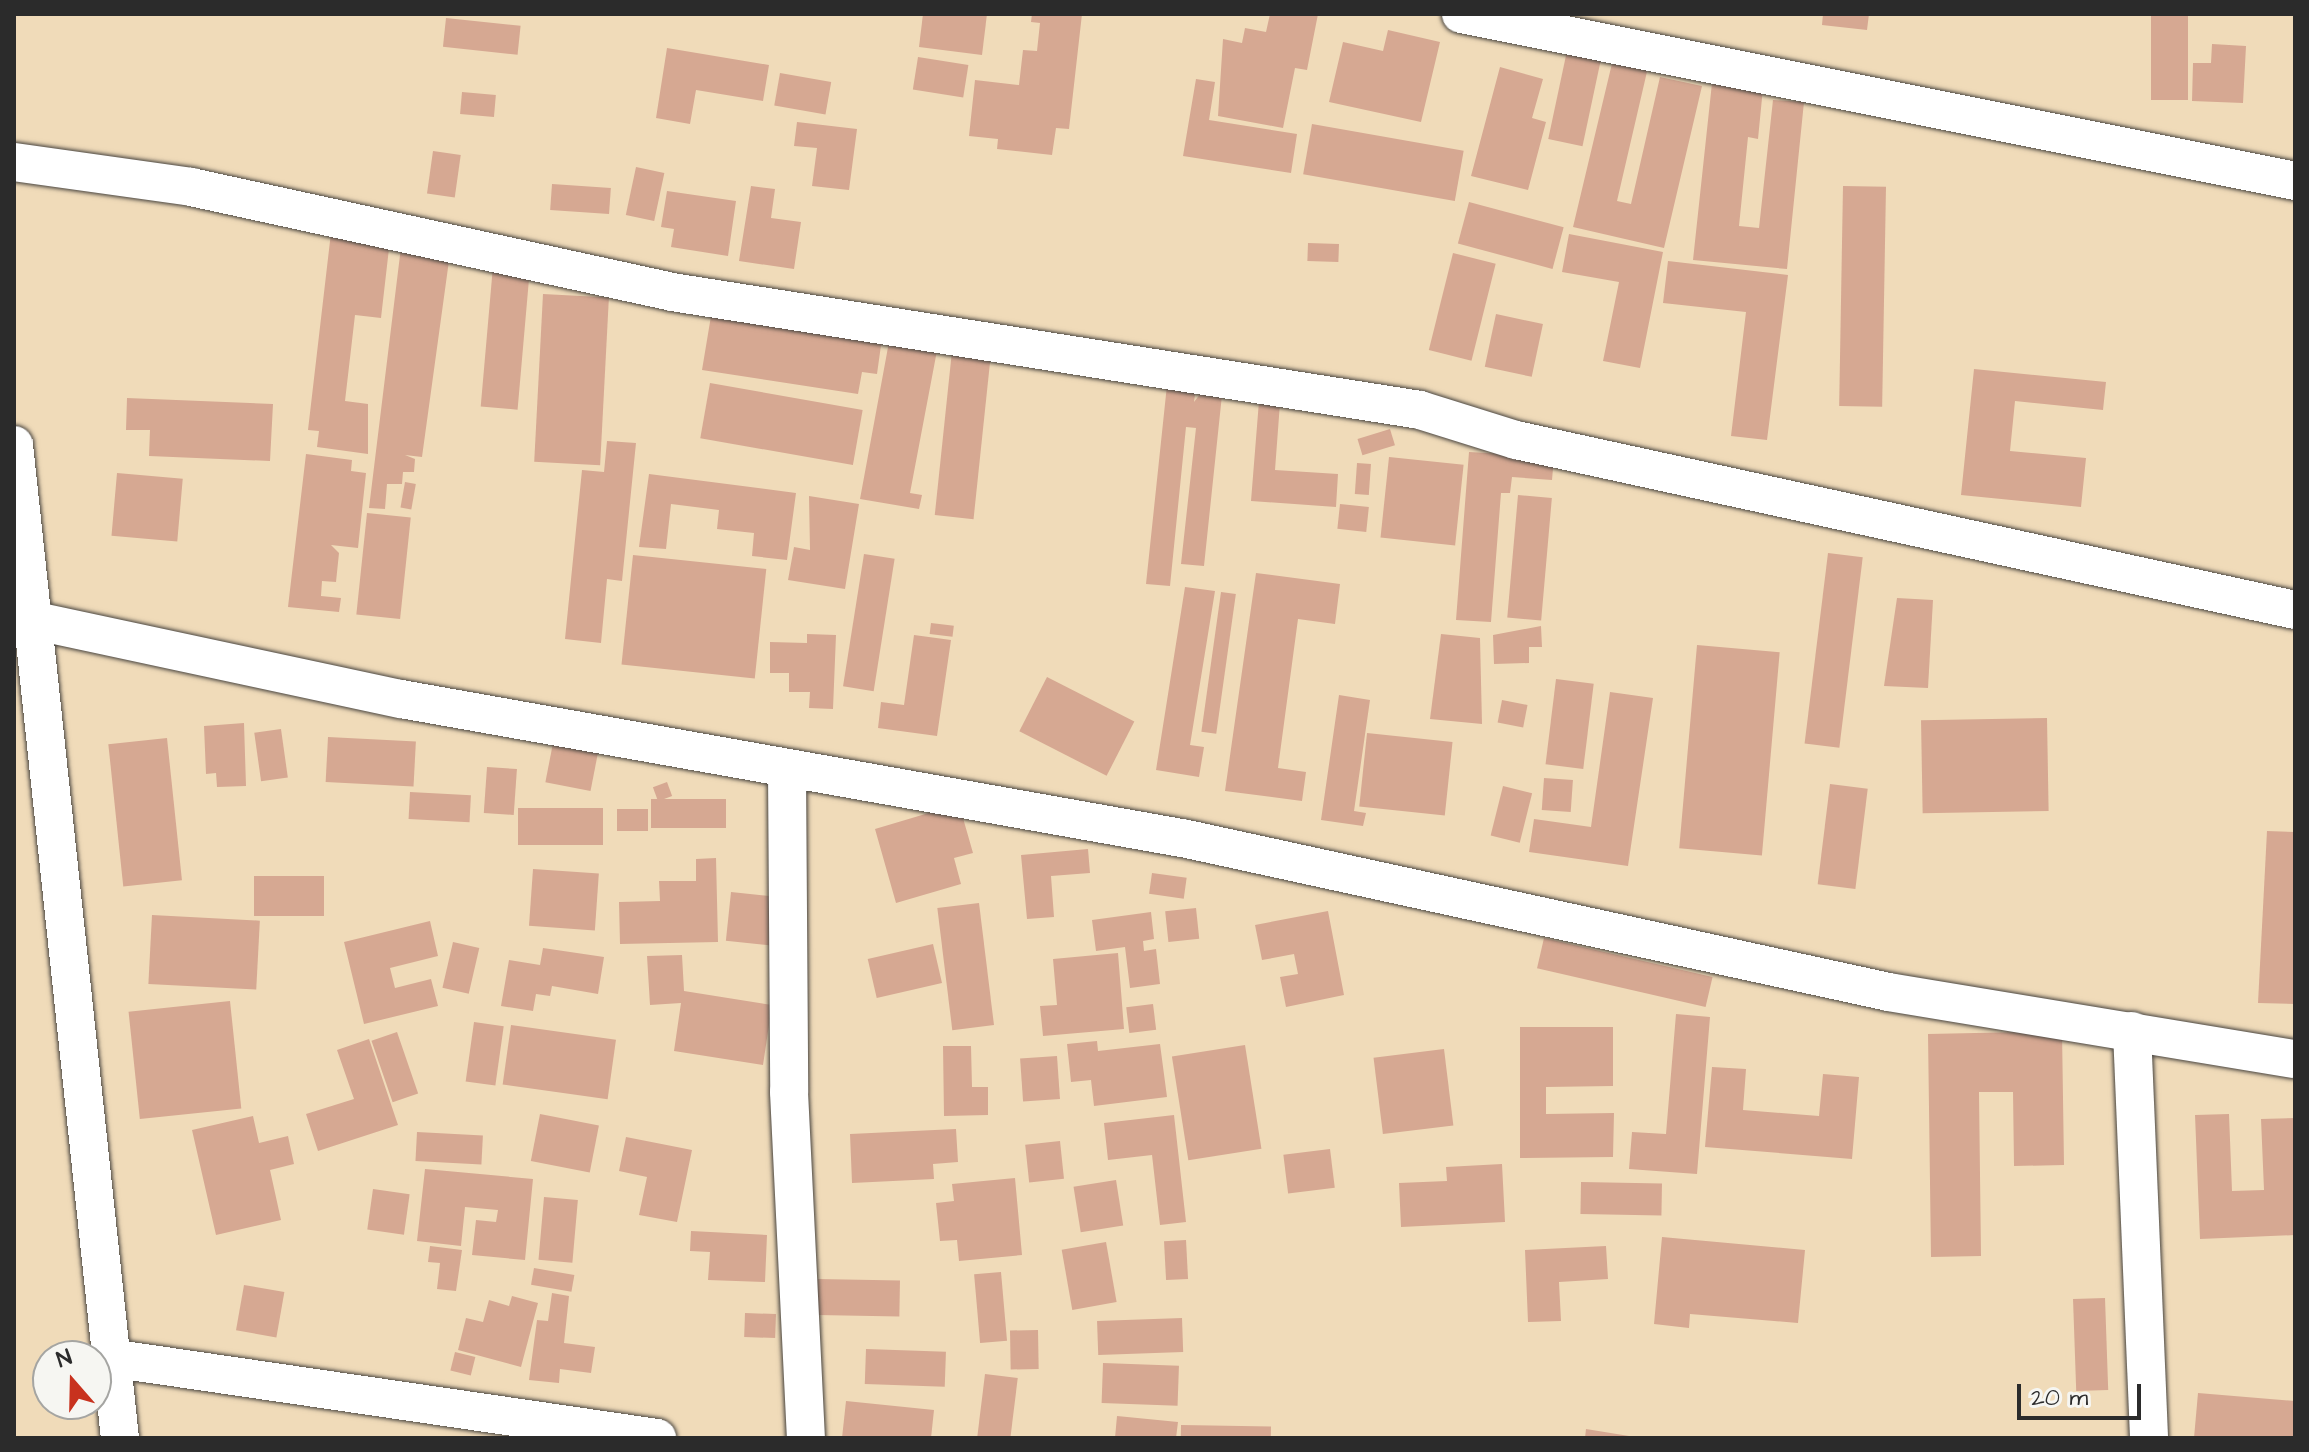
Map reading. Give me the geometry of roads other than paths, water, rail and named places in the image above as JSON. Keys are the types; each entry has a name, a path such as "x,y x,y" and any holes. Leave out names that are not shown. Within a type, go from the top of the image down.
{"street":[{"path":"1461,14 2295,181"},
{"path":"14,162 191,187 672,292 1420,410 1531,444 2295,610"},
{"path":"14,445 36,621 108,1340"},
{"path":"36,621 787,770 1187,839 1889,992 2295,1059"},
{"path":"787,770 789,1092 806,1438"},
{"path":"2132,1031 2149,1438"},
{"path":"112,1358 657,1438"},
{"path":"112,1374 120,1438"}]}
